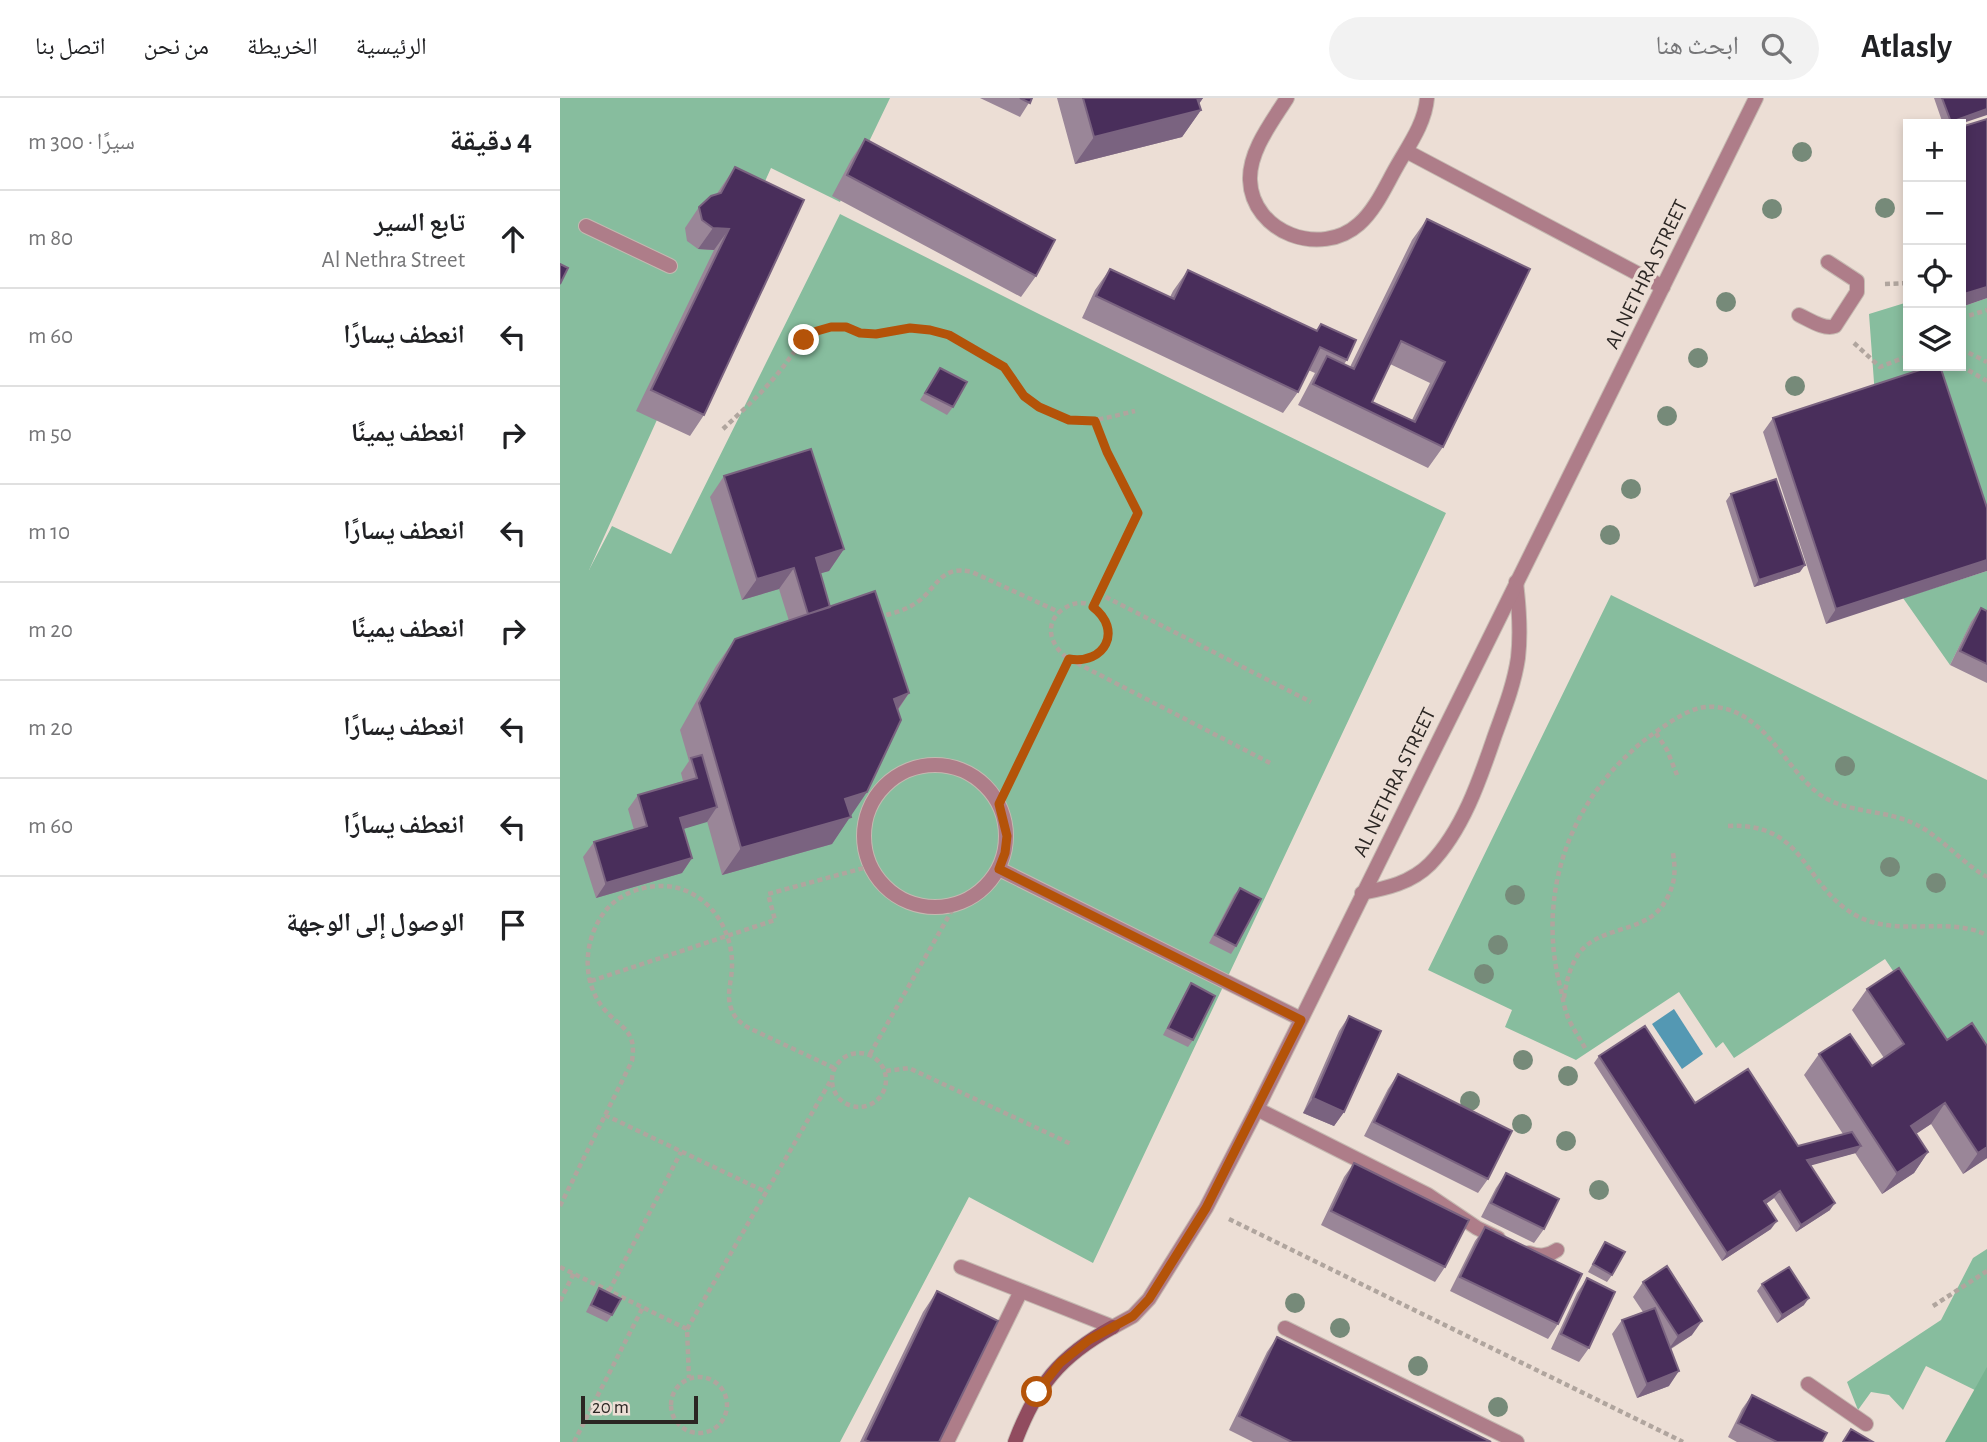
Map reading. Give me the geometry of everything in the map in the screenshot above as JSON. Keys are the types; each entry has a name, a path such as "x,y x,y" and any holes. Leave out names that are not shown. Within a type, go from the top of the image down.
{"street":[{"path":"1287,98 1259,144 1252,163 1250,182 1256,202 1267,219 1283,232 1302,240 1342,236 1359,225 1372,209 1406,151 1426,110 1426,98"},
{"name":"AL NETHRA STREET","path":"1015,1442 1037,1392 1060,1363 1089,1340 1133,1316 1149,1299 1206,1208 1756,98"},
{"path":"1406,151 1663,286"},
{"path":"586,226 670,266"},
{"path":"1799,315 1830,328 1835,326 1858,287 1853,277 1828,262"},
{"path":"1362,893 1398,886 1429,864 1474,797 1510,694 1518,657 1520,620 1516,582"},
{"path":"934,765 963,771 988,788 999,804 1007,836 1005,853 999,869 988,885 973,897 955,905 934,908 915,904 897,896 881,883 871,866 864,847 870,808 881,791 896,778 914,769 934,765"},
{"path":"999,869 1301,1020"},
{"path":"1257,1109 1428,1195 1477,1228 1515,1247 1540,1256 1557,1251"},
{"path":"961,1267 1113,1327"},
{"path":"947,1442 1021,1291"},
{"path":"1284,1328 1517,1442"},
{"path":"1808,1384 1866,1424"}],"path":[{"path":"1966,316 1987,310"},
{"path":"1835,326 1880,367 1903,358"},
{"path":"723,429 770,382 804,340 817,331 831,327 846,327 860,333 876,334 910,328 949,335 1004,367 1024,396 1039,407 1069,420 1095,421 1135,411"},
{"path":"1966,352 1987,362"},
{"path":"1966,369 1987,381"},
{"path":"1093,607 1138,513 1095,421"},
{"path":"873,618 917,603 944,575 957,570 972,572 1059,612"},
{"path":"1098,593 1311,702"},
{"path":"1069,659 1091,659 1100,653 1106,644 1109,633 1107,622 1093,607 1074,604 1059,612 1052,622 1051,633 1053,644 1060,653 1069,659 1272,764"},
{"path":"999,804 1069,659"},
{"path":"1585,1048 1569,1019 1554,965 1551,918 1558,874 1570,837 1584,807 1606,777 1633,749 1679,716 1698,708 1714,706 1731,710 1763,730 1789,764 1820,794 1842,806 1911,822 1933,834 1968,866 1987,877"},
{"path":"1656,733 1674,763 1677,775"},
{"path":"1728,826 1747,825 1784,839 1808,864 1831,898 1860,918 1885,925 1917,929 1960,928 1987,935"},
{"path":"1563,1000 1566,984 1579,953 1608,933 1652,918 1663,905 1675,879 1673,853"},
{"path":"591,981 775,920 768,894 871,866"},
{"path":"560,1206 632,1061 633,1050 627,1030 603,1008 596,997 587,960 589,940 597,921 618,899 646,886 666,886 687,890 704,901 719,916 728,934 732,967 729,1002 739,1021 748,1028 834,1068"},
{"path":"870,1054 955,905"},
{"path":"689,1378 687,1329 831,1080 834,1068 849,1054 870,1054 880,1061 886,1071 887,1083 883,1094 875,1103 852,1107 841,1101 833,1091 831,1080"},
{"path":"886,1071 909,1068 1071,1144"},
{"path":"605,1115 766,1192"},
{"path":"609,1291 681,1152"},
{"path":"1206,1208 1683,1442"},
{"path":"560,1267 687,1329"},
{"path":"1933,1306 1987,1271"},
{"path":"560,1301 574,1273"},
{"path":"574,1442 643,1307"},
{"path":"702,1376 714,1380 723,1389 728,1402 726,1414 719,1425 708,1432 696,1433 684,1429 674,1420 670,1408 672,1396 678,1385 689,1378 702,1376"}],"green space":[{"path":"560,98 890,98 840,202 771,168 589,570 612,526 671,554 840,214 1446,513 1093,1263 969,1197 840,1442 560,1442"},
{"path":"1987,298 1987,553 1875,396 1869,314 1903,304 1903,371 1966,371 1966,305"},
{"path":"1987,571 1987,630 1971,623 1950,665 1903,598"},
{"path":"1611,595 1987,780 1987,1057 1958,1067 1885,959 1734,1058 1723,1042 1716,1048 1679,992 1576,1060 1505,1027 1512,1010 1428,970"},
{"path":"1987,1249 1987,1396 1926,1366 1903,1410 1889,1395 1871,1392 1858,1410 1847,1382 1941,1320 1973,1258"},
{"path":"1987,1367 1987,1442 1945,1442"}],"water":[{"path":"1674,1009 1703,1054 1682,1069 1652,1024"}],"building":[{"path":"1083,98 1197,98 1201,110 1094,137"},
{"path":"1942,98 1987,98 1987,109 1959,119 1950,119"},
{"path":"1987,119 1987,287 1966,293 1966,182 1966,125"},
{"path":"865,139 1055,240 1036,276 847,175"},
{"path":"735,167 804,200 704,415 651,390 729,229 713,228 702,220 699,207 711,196 721,193"},
{"path":"1427,219 1530,269 1443,447 1313,384 1327,356 1354,369","holes":["1401,341 1445,362 1415,422 1372,402"]},
{"path":"560,264 568,268 560,284"},
{"path":"1110,269 1174,299 1188,270 1317,331 1321,324 1356,340 1347,360 1320,347 1298,392 1096,296"},
{"path":"940,368 967,382 953,407 925,393"},
{"path":"1917,371 1942,371 1987,508 1987,560 1836,609 1773,418"},
{"path":"811,449 844,549 816,558 830,607 808,614 794,568 757,579 724,476"},
{"path":"1776,479 1805,565 1759,580 1731,494"},
{"path":"875,591 909,693 894,699 901,720 867,792 845,799 851,817 741,848 699,703 735,639"},
{"path":"1981,608 1987,611 1987,664 1960,651"},
{"path":"702,755 717,807 680,818 692,858 606,883 594,842 647,826 638,795 697,778 691,758"},
{"path":"1240,888 1261,899 1236,946 1215,935"},
{"path":"1899,968 1947,1040 1972,1023 1987,1046 1987,1147 1978,1153 1945,1103 1911,1126 1928,1152 1897,1173 1819,1054 1850,1034 1872,1066 1904,1044 1867,989"},
{"path":"1191,983 1215,996 1193,1040 1168,1028"},
{"path":"1349,1016 1381,1031 1344,1112 1313,1098"},
{"path":"1645,1026 1695,1103 1748,1069 1798,1146 1852,1132 1861,1146 1807,1160 1835,1203 1801,1225 1780,1191 1764,1201 1777,1221 1727,1253 1599,1056"},
{"path":"1398,1074 1512,1131 1488,1179 1374,1122"},
{"path":"1354,1163 1469,1220 1445,1267 1331,1211"},
{"path":"1506,1173 1559,1199 1544,1229 1491,1203"},
{"path":"1485,1227 1582,1274 1558,1324 1460,1277"},
{"path":"1605,1242 1625,1252 1612,1275 1593,1264"},
{"path":"1667,1266 1702,1321 1678,1336 1643,1282"},
{"path":"1789,1267 1809,1298 1782,1315 1762,1284"},
{"path":"1587,1278 1615,1292 1589,1348 1561,1334"},
{"path":"599,1288 621,1299 612,1315 591,1305"},
{"path":"937,1291 998,1321 939,1442 865,1440"},
{"path":"1655,1308 1679,1371 1647,1384 1622,1320"},
{"path":"1277,1337 1491,1442 1292,1442 1239,1416"},
{"path":"1752,1395 1827,1433 1822,1442 1777,1442 1738,1423"},
{"path":"1851,1429 1873,1442 1843,1442"}],"route":[{"path":"804,340 817,331 831,327 846,327 860,333 876,334 910,328 949,335 1004,367 1024,396 1039,407 1069,420 1095,421 1107,452 1138,513 1093,607 1107,622 1109,633 1106,644 1100,653 1091,659 1069,659 999,804 1007,836 999,869 1301,1020 1206,1208 1149,1299 1133,1316 1089,1340 1060,1363 1037,1392"}]}
